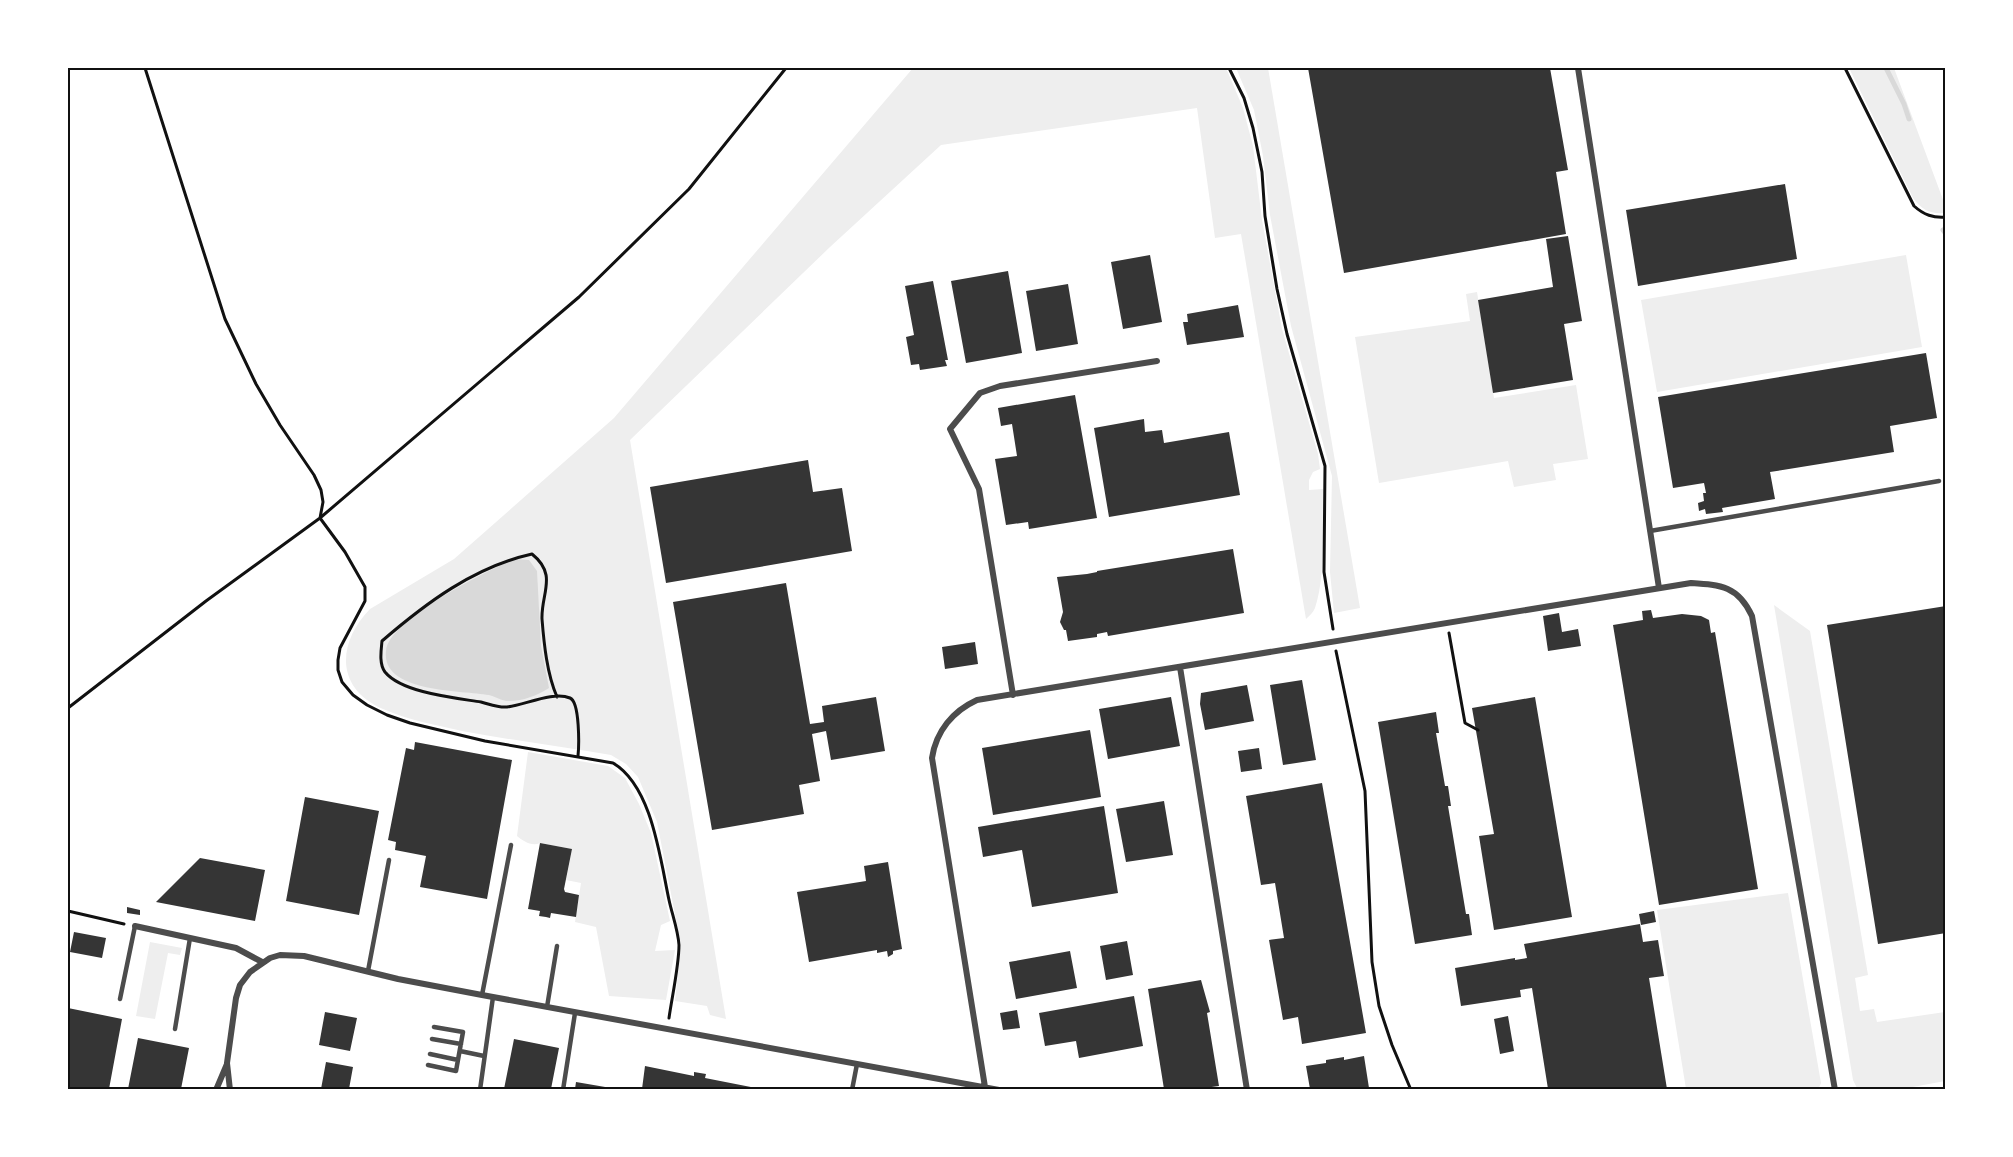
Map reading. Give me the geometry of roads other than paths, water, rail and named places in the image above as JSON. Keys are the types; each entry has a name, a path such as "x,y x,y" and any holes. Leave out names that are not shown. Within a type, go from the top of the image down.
{"street":[{"path":"1579,69 1659,588"},
{"path":"1013,695 979,489 950,429 980,393 1000,386 1157,361"},
{"path":"985,1087 932,758 933,746 944,726 964,706 977,700 1690,583 1719,585 1737,594 1745,602 1752,616 1834,1089"},
{"path":"1180,667 1247,1089"},
{"path":"135,926 236,948 262,962"},
{"path":"230,1089 227,1064 236,998 240,985 262,962 280,955 304,956 575,1013 999,1089"},
{"path":"216,1089 227,1064"}],"lane":[{"path":"1650,531 1939,481"},
{"path":"482,995 511,845"},
{"path":"368,971 389,860"},
{"path":"120,999 135,926"},
{"path":"175,1029 190,938"},
{"path":"547,1007 557,946"},
{"path":"480,1089 493,997"},
{"path":"563,1089 575,1013"},
{"path":"428,1065 456,1071 463,1032 434,1027"},
{"path":"432,1039 461,1044"},
{"path":"460,1051 484,1056"},
{"path":"429,1054 458,1060"},
{"path":"852,1089 857,1064"}],"waterway":[{"path":"1886,68 1909,119"},
{"path":"1943,230 1946,234"}]}
